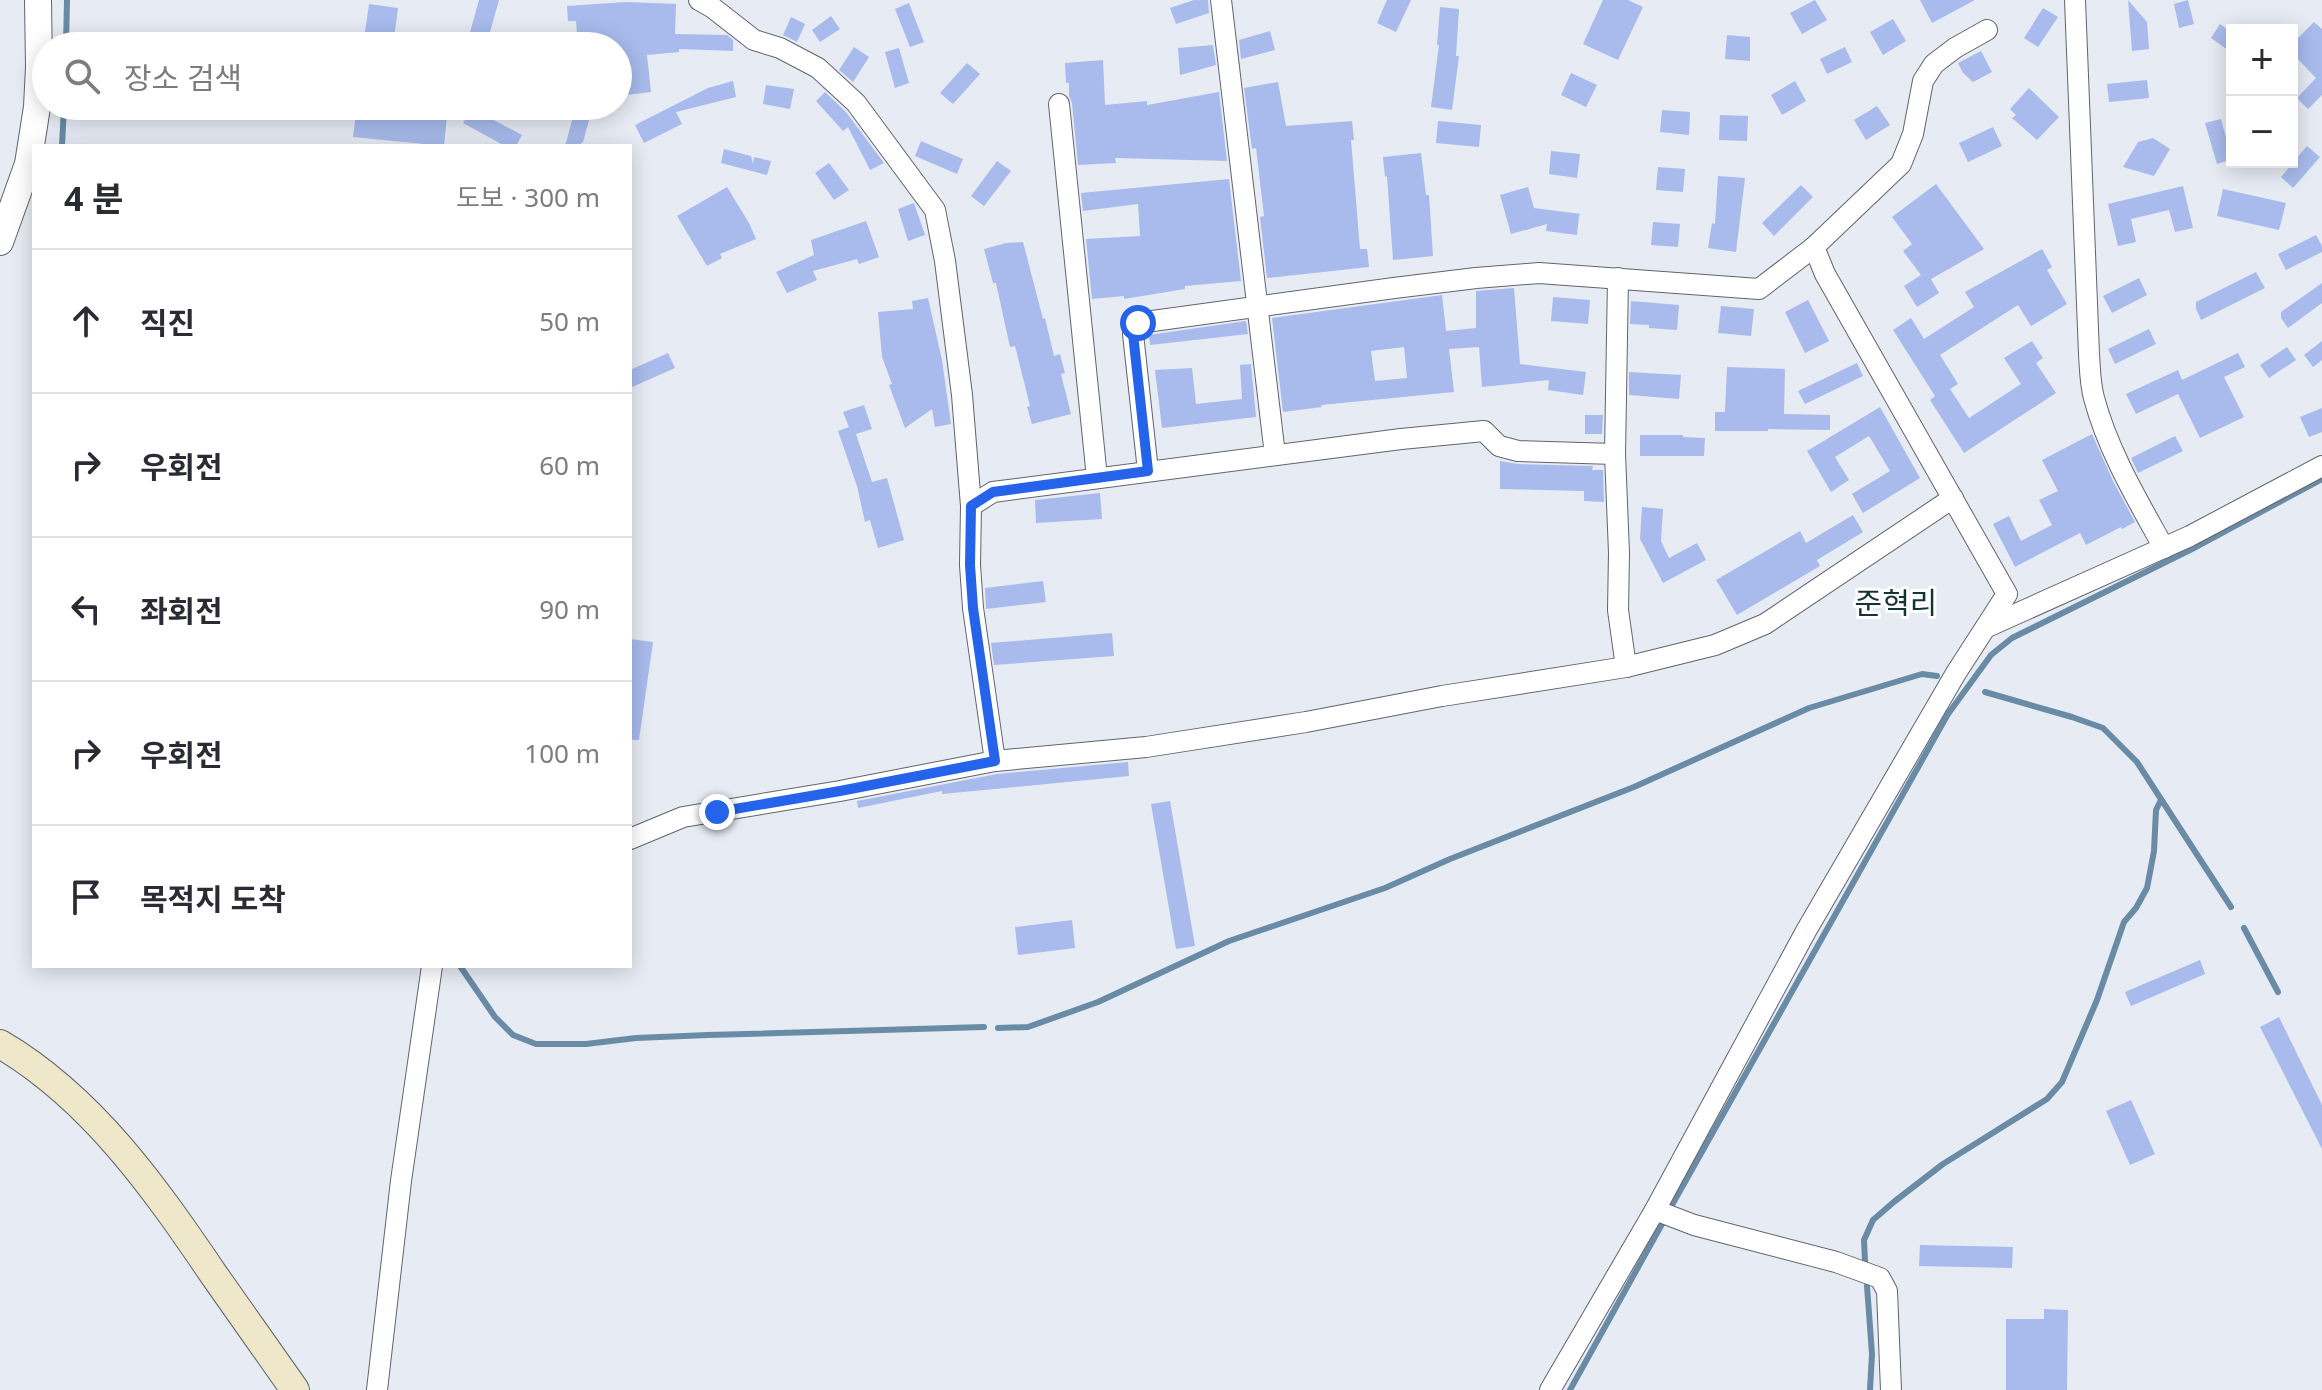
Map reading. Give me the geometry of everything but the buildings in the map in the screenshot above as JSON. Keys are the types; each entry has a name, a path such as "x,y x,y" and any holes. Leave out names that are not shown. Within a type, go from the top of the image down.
{"main road":[{"path":"0,1044 21,1056 86,1112 156,1191 295,1390"}],"street":[{"path":"38,0 38,32"},
{"path":"699,0 754,40 780,48 818,68 856,103 935,210 945,261 962,395 971,506 973,608 995,761"},
{"path":"1221,0 1275,455"},
{"path":"2075,0 2093,396 2105,431 2164,548"},
{"path":"1148,471 1133,334 1138,323 1476,278 1539,273 1759,289 1814,247 1901,164 1913,134 1923,81 1934,64 1987,30"},
{"path":"1059,104 1097,478"},
{"path":"0,242 28,164 34,120"},
{"path":"1550,1390 1655,1210 1806,931 1956,673 2007,594 1825,274 1814,247"},
{"path":"1618,278 1615,454 1618,610 1626,667"},
{"path":"971,506 993,492 1484,431 1499,446 1518,451 1615,454"},
{"path":"1987,627 2164,548 2322,466"},
{"path":"632,838 683,817 995,761 1146,747 1306,722 1442,696 1626,667 1715,645 1765,624 1953,498"},
{"path":"377,1390 401,1181 432,968"},
{"path":"1655,1210 1694,1225 1836,1262 1880,1278 1887,1291 1891,1390"}],"waterway":[{"path":"66,32 67,0"},
{"path":"62,144 63,120"},
{"path":"1672,1205 1948,714 1991,655 2012,638 2192,549 2322,479"},
{"path":"998,1028 1028,1027 1098,1002 1229,941 1385,888 1450,859 1634,787 1809,708 1922,674 1937,676"},
{"path":"1985,692 2103,728 2137,762 2231,907"},
{"path":"1865,1262 1864,1240 1873,1220 1943,1164 2047,1099 2062,1082 2097,1000 2124,922 2147,888 2154,851 2156,810 2161,800"},
{"path":"2244,928 2278,992"},
{"path":"461,968 495,1017 513,1035 536,1044 586,1044 708,1035 984,1027"},
{"path":"1570,1390 1662,1224"},
{"path":"1867,1286 1872,1354 1870,1390"}],"district":[{"name":"준혁리","path":"1896,604"}],"route":[{"path":"717,812 995,761 973,608 971,506 993,492 1148,471 1133,334 1138,323"}]}
